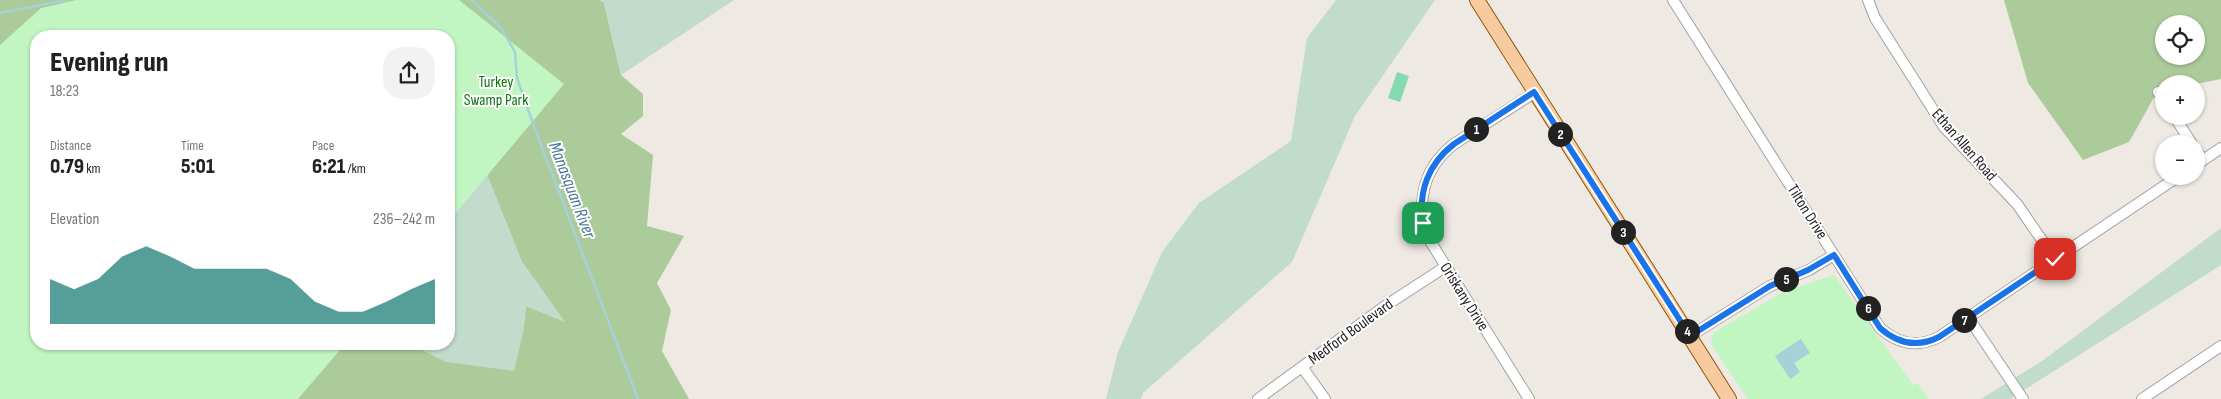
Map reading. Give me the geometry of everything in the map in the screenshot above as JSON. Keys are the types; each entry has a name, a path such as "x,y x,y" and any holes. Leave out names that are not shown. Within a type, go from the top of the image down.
{"main road":[{"path":"1479,1 1534,92 1729,399"}],"street":[{"name":"Tilton Drive","path":"1673,0 1880,328 1895,339 1914,344 1928,342 1939,337 2166,185"},
{"name":"Ethan Allen Road","path":"1868,0 1875,18 1944,127 2017,204 2055,259"},
{"name":"Oriskany Drive","path":"1529,399 1445,267 1430,241 1421,214 1423,189 1432,167 1442,154 1454,144 1534,92"},
{"path":"2205,159 2221,148"},
{"path":"1690,336 1770,286 1808,270 1834,255"},
{"name":"Medford Boulevard","path":"1258,399 1385,306 1445,267"},
{"path":"1968,317 2023,399"},
{"path":"2142,399 2221,346"},
{"path":"1302,367 1325,399"}],"green space":[{"path":"0,0 600,0 604,3 621,75 643,94 643,116 621,134 653,155 647,226 684,236 657,283 671,310 662,351 689,399 0,399"},
{"name":"Turkey Swamp Park","path":"76,0 459,0 564,84 455,214 455,30 30,30 30,350 340,350 298,399 0,399 0,45 41,8"},
{"path":"600,0 734,0 621,75 604,3"},
{"path":"1336,0 1435,0 1355,116 1292,262 1143,393 1141,399 1106,399 1118,352 1162,252 1199,203 1291,141 1307,38"},
{"path":"2004,0 2221,0 2221,79 2205,82 2205,75 2155,75 2155,96 2129,142 2083,160 2028,83"},
{"path":"1397,72 1409,76 1400,102 1388,98"},
{"path":"455,95 522,262 565,322 526,306 523,333 514,371 447,362 422,350 455,350"},
{"path":"2221,228 2221,265 2010,399 1981,399 2042,361"},
{"path":"1834,275 1913,385 1917,383 1929,399 1748,399 1711,344 1713,333 1783,292"}],"water":[{"path":"1801,339 1810,353 1794,363 1800,372 1790,379 1775,356"}],"waterway":[{"name":"Manasquan River","path":"0,13 66,0"},
{"name":"Manasquan River","path":"472,0 502,29 515,52 517,78 535,129 638,399"}],"route":[{"path":"1423,223 1421,214 1423,189 1428,174 1442,154 1454,144 1534,92 1690,336 1770,286 1808,270 1834,255 1880,328 1901,342 1918,344 1928,342 1939,337 2055,259"}]}
